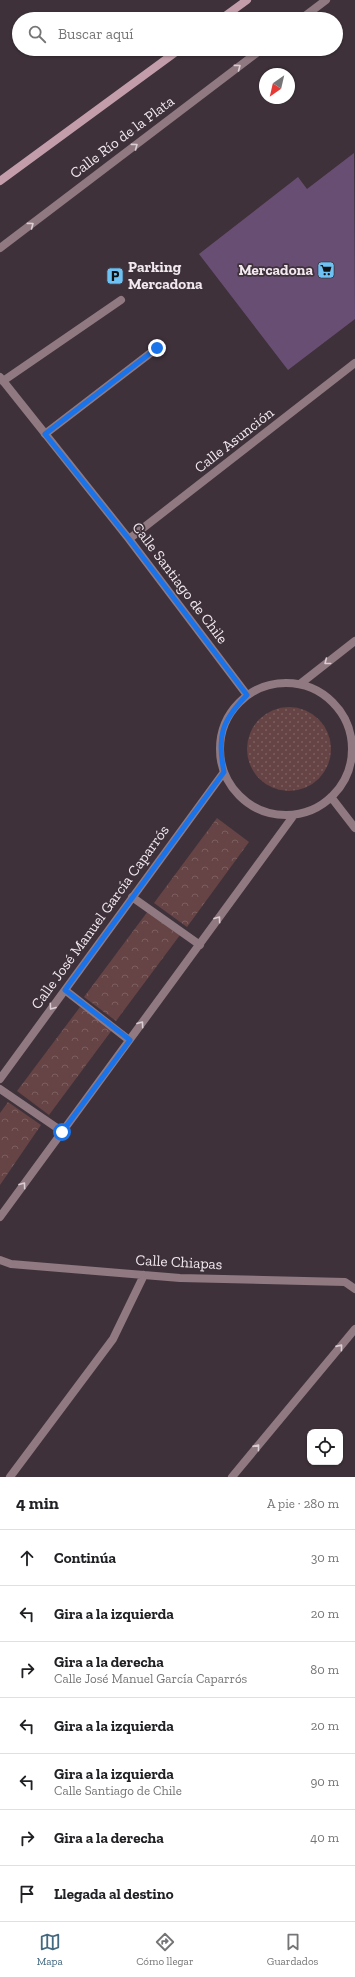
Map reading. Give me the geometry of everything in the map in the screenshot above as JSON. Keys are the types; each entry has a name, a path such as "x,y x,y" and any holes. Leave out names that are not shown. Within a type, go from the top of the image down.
{"street":[{"path":"231,12 247,0"},
{"path":"310,12 326,0"},
{"path":"0,181 170,56"},
{"name":"Calle Río de la Plata","path":"0,248 253,56"},
{"path":"2,379 121,300"},
{"path":"45,434 157,348"},
{"name":"Calle Asunción","path":"129,539 355,363"},
{"name":"Calle Santiago de Chile","path":"2,379 129,539 247,695"},
{"path":"300,684 355,641"},
{"path":"281,682 300,684 320,692 336,706 348,725 354,746 350,765 346,776 332,797 314,809 294,815 272,814 252,806 235,791 224,772 219,751 222,729 232,710 247,695 263,686 281,682"},
{"name":"Calle José Manuel García Caparrós","path":"0,1079 224,772"},
{"path":"332,797 355,828"},
{"path":"0,1217 294,815"},
{"path":"132,897 200,945"},
{"path":"65,990 130,1040"},
{"path":"0,1088 62,1132"},
{"name":"Calle Chiapas","path":"0,1260 11,1264 180,1278 346,1282 355,1290"},
{"path":"10,1477 113,1339 144,1275"},
{"path":"232,1477 355,1329"}],"green space":[{"path":"289,707 305,710 319,719 328,733 331,749 328,765 319,779 305,788 289,791 273,788 259,779 250,765 247,749 250,733 259,719 273,710"},
{"path":"217,818 249,842 187,927 154,903"},
{"path":"148,911 180,935 116,1021 84,997"},
{"path":"80,1007 112,1030 49,1115 17,1091"},
{"path":"8,1102 41,1125 0,1185 0,1113"}],"building":[{"path":"354,153 355,319 288,370 199,254 298,177 307,189"}],"place":[{"name":"Mercadona","path":"326,270"},
{"name":"Parking Mercadona","path":"115,276"}],"route":[{"path":"62,1132 130,1040 65,990 224,772 219,751 222,729 232,710 247,695 129,539 45,434 157,348"}]}
